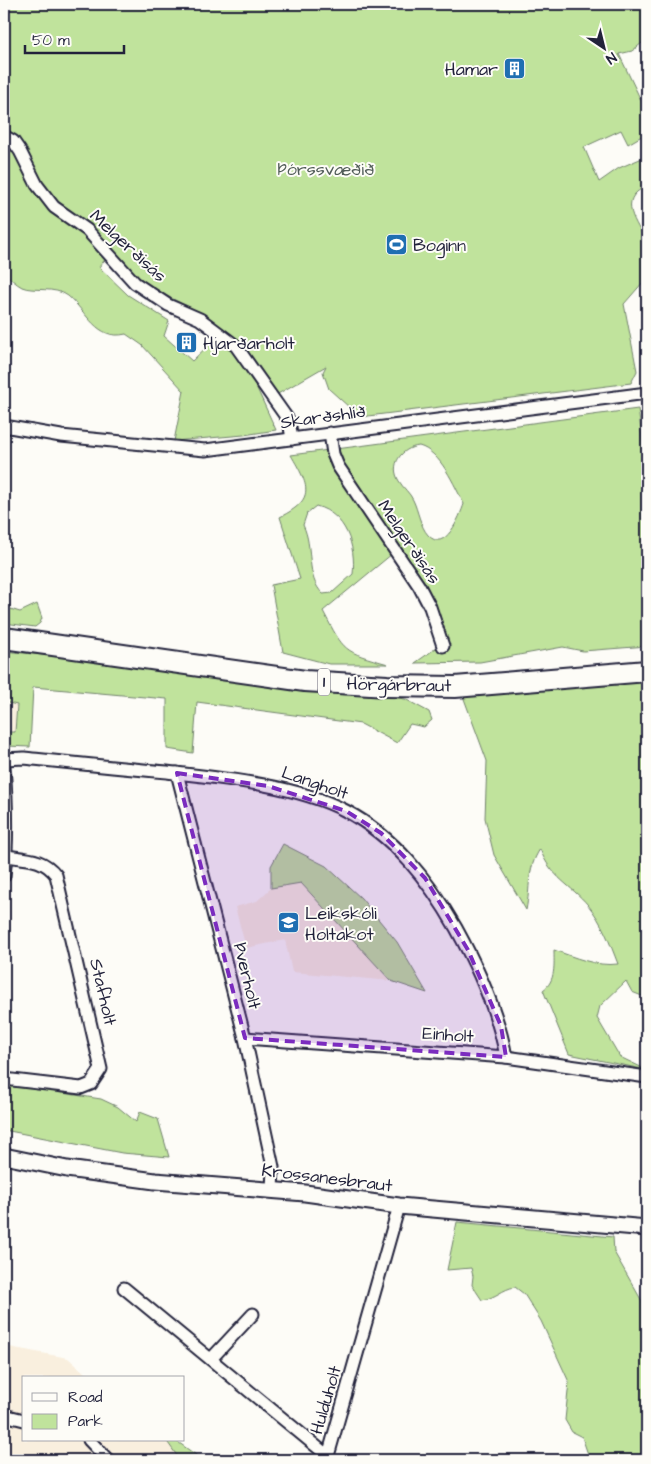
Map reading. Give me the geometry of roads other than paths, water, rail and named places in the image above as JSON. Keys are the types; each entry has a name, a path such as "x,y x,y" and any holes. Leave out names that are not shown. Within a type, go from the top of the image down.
{"highway":[{"name":"Hörgárbraut","path":"4,638 305,681 387,686 455,687 647,672"}],"street":[{"name":"Melgerðisás","path":"4,136 13,141 20,150 37,185 54,207 87,230 135,283 168,304 200,319 236,346 289,421 292,439"},
{"name":"Skarðshlíð","path":"4,426 61,436 205,450 647,393"},
{"name":"Melgerðisás","path":"330,433 333,454 338,466 419,586 430,607 443,646"},
{"name":"Langholt","path":"4,759 24,758 225,778 268,786 314,798 346,811 381,833 425,878 468,950 501,1026 506,1057"},
{"path":"4,767 6,856 4,876"},
{"name":"Þverholt","path":"177,774 245,1038 273,1167 272,1190"},
{"name":"Stafholt","path":"4,1079 81,1088 91,1084 97,1078 101,1069 56,875 48,865 36,860 6,856"},
{"name":"Einholt","path":"245,1038 506,1057 647,1078"},
{"name":"Krossanesbraut","path":"4,1156 67,1169 155,1182 272,1190 398,1206 647,1228"},
{"name":"Hulduholt","path":"124,1288 328,1456 398,1206"},
{"path":"211,1359 253,1314"},
{"path":"4,1415 22,1420"},
{"path":"91,1442 108,1460"}],"place":[{"name":"Hamar","path":"514,69"},
{"name":"Boginn","path":"397,245"},
{"name":"Hjarðarholt","path":"187,343"},
{"name":"Leikskóli Holtakot","path":"289,923"}],"park label":[{"name":"Þórssvæðið","path":"326,169"}]}
